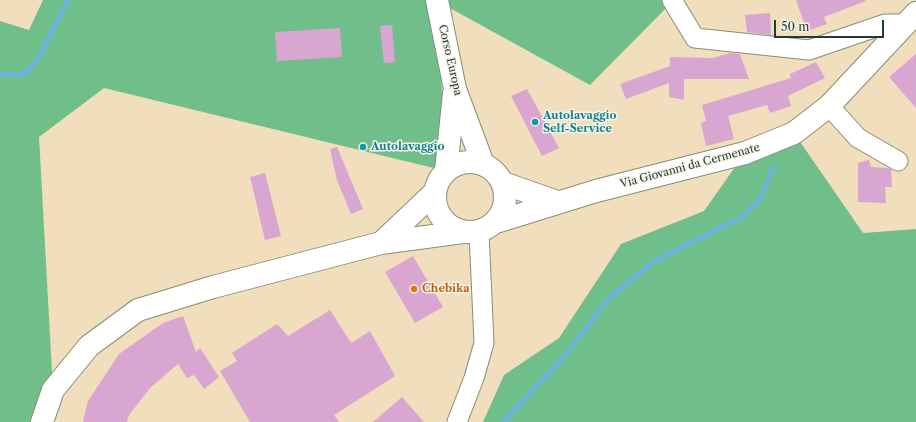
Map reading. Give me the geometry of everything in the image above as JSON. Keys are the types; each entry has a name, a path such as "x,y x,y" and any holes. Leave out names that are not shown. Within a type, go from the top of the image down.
{"main road":[{"name":"Corso Europa","path":"437,0 455,89 483,164"},
{"name":"Via Giovanni da Cermenate","path":"42,422 53,390 90,346 138,310 213,287 381,243 479,228 557,202 745,153 794,133 828,106 910,19"},
{"path":"446,171 455,89"},
{"path":"467,162 483,164 488,166 498,175 503,183 506,203 503,212 479,228 449,226 438,212 435,204 435,192 438,182 446,171 455,165 467,162"},
{"path":"503,183 557,202"},
{"path":"381,243 435,192"}],"street":[{"path":"672,0 695,38 809,50 885,24 910,19"},
{"path":"828,106 858,138 898,161"},
{"path":"457,422 474,378 484,343 479,228"}],"green space":[{"path":"43,0 674,0 590,85 437,1 446,171 104,88 39,137 53,390 42,422 0,422 0,21 29,30"},
{"path":"794,133 863,233 916,229 916,422 483,422 504,375 559,338 621,244 704,211 745,153"}],"building":[{"path":"796,0 866,1 824,17 827,24 807,31"},
{"path":"770,13 771,35 747,32 745,15"},
{"path":"392,25 395,62 384,63 380,26"},
{"path":"340,28 342,57 277,61 275,32"},
{"path":"730,53 740,54 749,79 684,79 684,100 669,97 669,83 626,99 620,84 670,66 670,57 713,58"},
{"path":"916,54 916,108 889,77"},
{"path":"816,62 825,78 788,96 791,106 770,113 767,105 728,116 734,139 706,146 701,123 706,121 702,105 791,78 790,74"},
{"name":"Autolavaggio Self-Service","path":"527,89 559,148 542,156 511,96"},
{"path":"337,147 363,209 351,214 337,180 330,149"},
{"path":"869,160 871,167 891,169 892,187 885,187 886,203 858,202 858,163"},
{"path":"265,173 281,236 265,240 250,177"},
{"name":"Chebika","path":"413,256 443,307 415,323 385,272"},
{"path":"330,310 351,343 370,331 395,376 334,415 339,422 250,422 220,371 237,361 232,353 277,324 288,336"},
{"path":"183,316 196,352 200,348 219,377 204,389 194,375 187,378 178,364 150,388 129,415 127,422 83,422 88,401 119,354 163,323"},
{"path":"402,397 424,422 373,422"}],"waterway":[{"path":"0,74 20,75 26,73 37,60 68,0"},
{"path":"503,422 564,357 609,298 653,262 742,217 760,199 773,167"}],"place":[{"name":"Autolavaggio Self-Service","path":"535,122"},
{"name":"Autolavaggio","path":"363,147"},
{"name":"Chebika","path":"414,289"}]}
